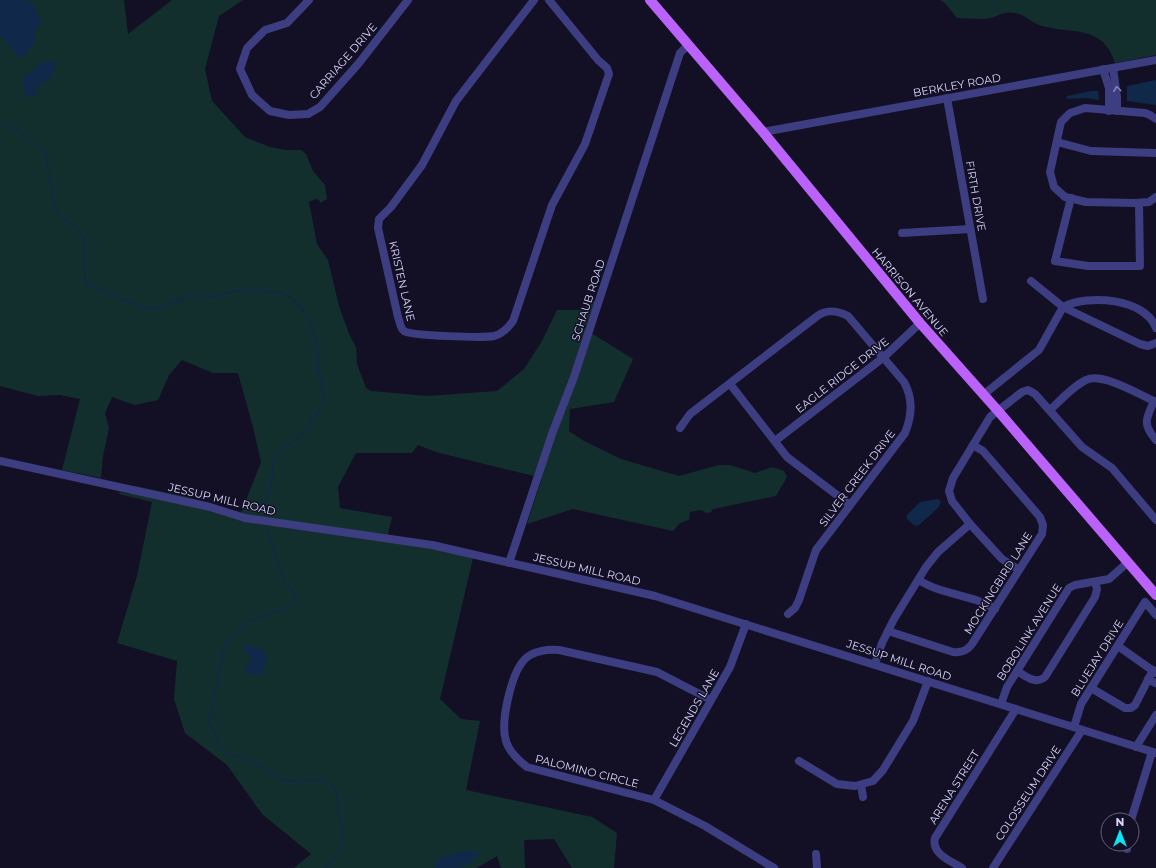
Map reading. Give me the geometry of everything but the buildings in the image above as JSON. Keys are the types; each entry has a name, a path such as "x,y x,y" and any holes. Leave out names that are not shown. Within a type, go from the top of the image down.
{"main road":[{"name":"HARRISON AVENUE","path":"650,0 763,132 920,323 999,412 1156,595"}],"street":[{"name":"CARRIAGE DRIVE","path":"309,0 287,23 265,30 247,48 240,69 252,95 270,111 288,115 308,114 320,106 359,63 408,0"},
{"name":"KRISTEN LANE","path":"534,0 468,83 456,101 422,165 391,208 378,220 378,228 401,329 406,332 425,335 490,337 504,331 513,321 553,202 585,144 608,74 607,68 598,60 549,0"},
{"name":"SCHAUB ROAD","path":"509,563 552,434 574,377 680,53 688,45"},
{"name":"BERKLEY ROAD","path":"763,132 1156,60"},
{"path":"1113,68 1118,111"},
{"path":"1104,70 1109,88 1109,111"},
{"name":"FIRTH DRIVE","path":"947,98 983,298"},
{"path":"1156,119 1150,114 1145,113 1085,108 1070,113 1061,122 1050,172 1054,188 1060,194 1086,202 1138,203 1149,202 1156,198"},
{"path":"1057,142 1090,151 1156,153"},
{"path":"1071,198 1055,261 1088,266 1140,266 1138,203"},
{"path":"902,233 970,229"},
{"path":"1031,281 1064,307 1133,342 1148,346 1156,342"},
{"path":"983,395 1039,350 1064,307 1072,302 1104,299 1119,302 1149,316 1156,328"},
{"name":"SILVER CREEK DRIVE","path":"680,428 690,414 816,317 829,311 841,312 848,316 884,357 908,389 911,408 905,433 816,550 799,600 788,614"},
{"name":"EAGLE RIDGE DRIVE","path":"775,441 884,357 920,323"},
{"path":"1050,410 1083,382 1092,378 1105,380 1155,401 1146,421 1149,432 1156,440"},
{"path":"730,384 794,464 850,506"},
{"path":"1019,570 1002,559 970,524 952,501 950,488 953,478 990,417 999,412 1017,395 1028,390 1032,391 1050,410 1082,447 1112,468 1156,520"},
{"name":"MOCKINGBIRD LANE","path":"888,631 950,652 960,652 971,646 1042,534 1042,522 983,451 973,445"},
{"name":"JESSUP MILL ROAD","path":"0,461 210,507 256,520 408,541 655,596 1154,753"},
{"path":"875,664 888,631 938,552 970,524"},
{"name":"BOBOLINK AVENUE","path":"1001,704 1007,687 1070,588 1075,585 1096,582 1113,577 1127,563"},
{"path":"919,580 995,609"},
{"path":"1017,671 1038,681 1045,677 1091,604 1096,593 1096,582"},
{"name":"BLUEJAY DRIVE","path":"1078,728 1078,709 1145,602 1156,615"},
{"name":"LEGENDS LANE","path":"654,800 730,667 746,624"},
{"path":"1090,688 1125,708 1130,708 1135,705 1154,682 1154,672 1118,646"},
{"name":"PALOMINO CIRCLE","path":"711,700 657,672 549,649 525,658 520,666 514,679 504,724 506,742 518,760 527,767 536,771 654,800 705,826 774,868"},
{"path":"799,761 837,784 861,786 873,781 884,770 918,712 928,681"},
{"name":"ARENA STREET","path":"962,868 936,851 934,844 935,838 1016,709"},
{"path":"1136,747 1156,715"},
{"name":"COLOSSEUM DRIVE","path":"993,868 1078,728"},
{"path":"1134,812 1154,753"},
{"path":"861,786 863,797"},
{"path":"816,854 817,868"}],"green space":[{"path":"0,0 124,0 128,34 172,0 243,0 219,16 205,69 212,101 245,137 270,147 285,150 301,150 306,154 313,171 325,185 327,199 320,203 319,200 316,199 309,202 317,244 328,260 339,306 349,334 356,347 357,364 366,388 371,391 427,396 497,391 524,369 542,341 557,310 583,310 591,301 595,301 585,329 633,359 614,402 570,409 569,431 584,441 621,459 679,476 719,465 730,465 755,473 772,467 784,471 787,477 776,496 713,509 711,512 706,513 701,510 690,512 689,520 680,523 673,531 573,509 527,524 542,478 436,452 418,445 412,453 356,453 338,487 340,508 392,517 387,538 474,554 440,699 461,719 480,721 466,790 592,817 617,833 614,868 572,868 554,839 524,840 525,868 501,868 497,856 477,868 294,868 311,854 262,814 227,765 185,733 174,699 177,661 117,643 137,576 152,502 119,494 119,492 130,494 135,486 187,497 241,513 261,462 238,373 213,373 182,360 169,375 158,400 135,405 112,397 105,413 109,428 103,456 101,478 62,470 80,399 60,395 38,396 0,386"},
{"path":"940,0 1156,0 1156,55 1115,63 1110,51 1103,42 1086,33 1042,26 1022,15 1011,13 1005,13 987,19 957,18 945,3"}],"water":[{"path":"0,0 24,0 32,2 41,21 40,25 35,30 35,42 23,58 19,57 0,35"},
{"path":"49,61 55,62 52,74 43,83 35,86 37,94 27,98 23,87 24,75 30,74 36,66"},
{"path":"1156,80 1156,105 1127,101 1127,86"},
{"path":"1098,91 1099,100 1087,98 1066,99 1067,96"},
{"path":"938,499 941,502 939,507 919,525 915,526 907,519 907,515 920,502"},
{"path":"245,645 260,648 265,653 266,665 261,675 252,675 245,670 245,667 252,660 248,653 242,648"},
{"path":"466,851 476,851 480,853 469,864 453,868 435,868 435,862 449,855"}],"waterway":[{"path":"0,122 19,131 46,154 49,179 53,188 52,195 56,210 84,237 85,280 88,284 147,309 170,305 188,296 212,297 236,291 255,290 283,293 298,303 309,319 318,350 318,367 324,402 304,433 280,451 274,460 271,488 265,502 267,519"},
{"path":"267,524 277,562 285,582 294,594 295,600 285,608 247,622 226,644 218,673 218,685 214,691 213,713 208,720 221,748 228,754 245,759 282,779 292,781 324,780 334,787 337,793 338,811 342,827 342,840 340,850 326,868"}]}
